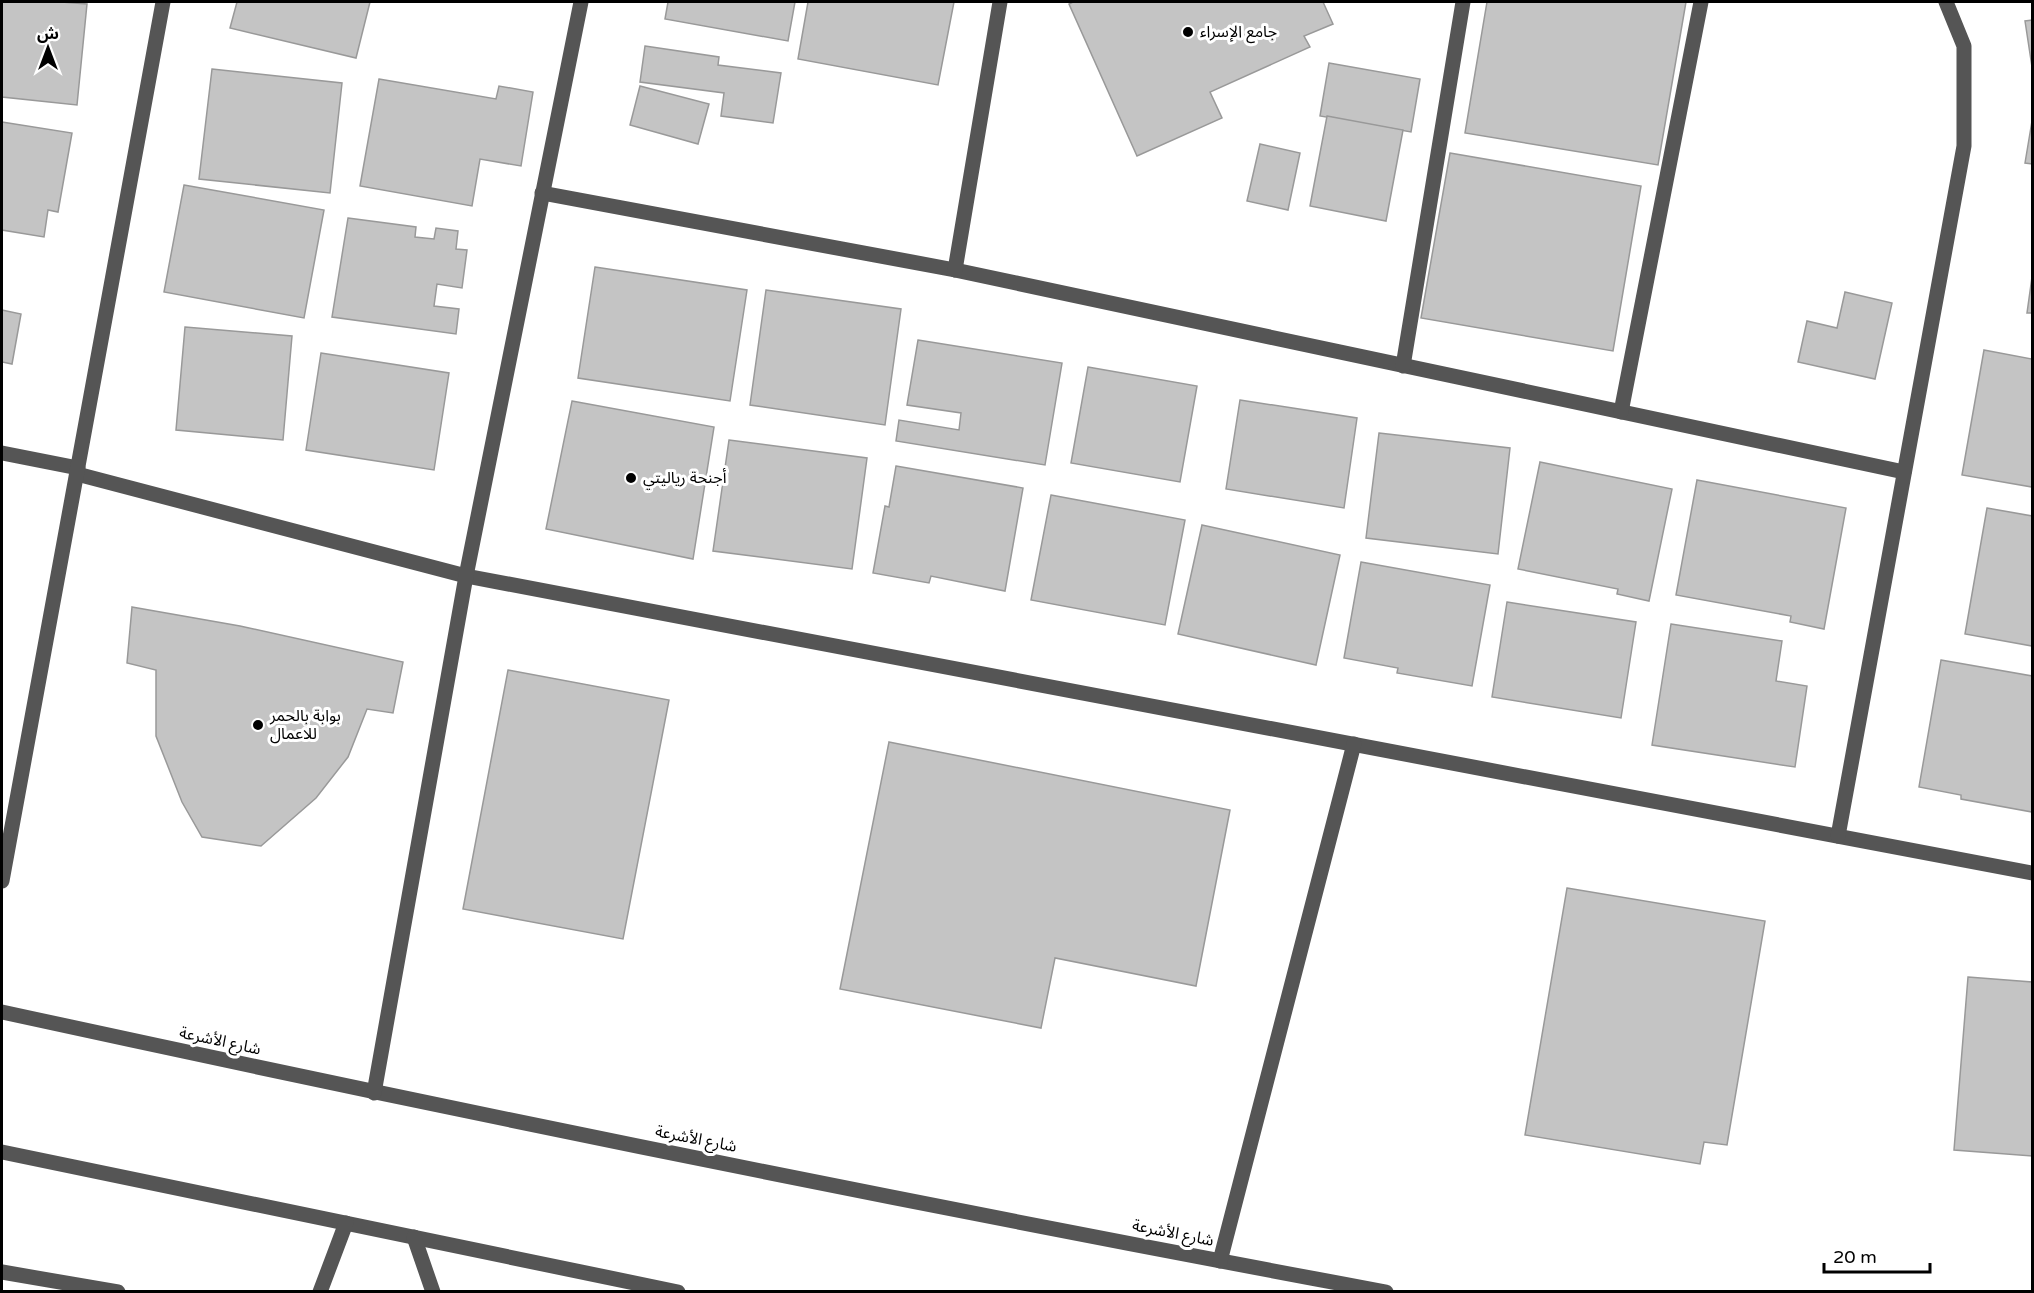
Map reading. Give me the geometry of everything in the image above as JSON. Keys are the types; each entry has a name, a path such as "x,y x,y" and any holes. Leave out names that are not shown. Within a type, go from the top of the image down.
{"street":[{"path":"2,881 163,2"},
{"path":"374,1093 466,576 581,2"},
{"path":"955,270 1000,2"},
{"path":"1403,366 1463,2"},
{"path":"1621,412 1701,2"},
{"path":"1838,836 1964,146 1964,46 1946,2"},
{"path":"542,193 955,270 1904,472"},
{"path":"2,453 78,471 466,576 2032,873"},
{"path":"1220,1261 1354,744"},
{"name":"شارع الأشرعة","path":"2,1012 374,1093 1386,1292"},
{"path":"2,1152 670,1291"},
{"path":"320,1292 346,1223"},
{"path":"414,1237 433,1292"},
{"path":"2,1272 118,1292"}],"building":[{"path":"2,2 87,4 77,105 2,97"},
{"path":"237,2 370,2 356,58 230,28"},
{"path":"668,2 795,2 788,41 665,19"},
{"path":"808,2 954,2 938,85 798,59"},
{"path":"1073,2 1323,2 1333,24 1304,36 1310,47 1210,92 1222,118 1137,156 1069,4"},
{"path":"1487,2 1686,2 1658,165 1465,133"},
{"path":"2032,20 2032,67 2025,21"},
{"path":"645,46 719,57 718,65 781,73 773,123 721,116 724,93 640,82"},
{"path":"1329,63 1420,79 1411,132 1320,116"},
{"path":"212,69 342,83 330,193 199,179"},
{"path":"379,79 496,99 499,86 533,92 521,166 480,159 472,206 360,186"},
{"path":"640,86 709,104 698,144 630,125"},
{"path":"1327,116 1403,130 1386,221 1310,206"},
{"path":"2032,121 2032,164 2025,163"},
{"path":"2,122 72,133 58,212 48,210 44,237 2,230"},
{"path":"1260,144 1300,153 1288,210 1247,201"},
{"path":"1450,153 1641,186 1613,351 1421,318"},
{"path":"184,185 324,210 304,318 164,292"},
{"path":"348,218 416,227 415,237 434,239 436,228 458,231 456,249 467,250 462,288 437,284 434,306 459,309 456,334 332,317"},
{"path":"595,267 747,290 730,401 578,378"},
{"path":"2032,277 2032,313 2027,313"},
{"path":"766,290 901,309 885,425 750,405"},
{"path":"1845,292 1892,303 1875,379 1798,362 1807,321 1837,328"},
{"path":"2,310 21,314 12,364 2,362"},
{"path":"185,327 292,336 283,440 176,430"},
{"path":"918,340 1062,363 1045,465 896,441 899,420 959,430 961,413 907,405"},
{"path":"1984,350 2032,359 2032,487 1962,475"},
{"path":"321,353 449,373 434,470 306,450"},
{"path":"1088,367 1197,386 1180,482 1071,463"},
{"path":"1240,400 1357,418 1344,508 1226,489"},
{"name":"أجنحة رياليتي","path":"572,401 714,427 693,559 546,529"},
{"path":"1379,433 1510,448 1498,554 1366,538"},
{"path":"729,440 867,458 852,569 713,551"},
{"path":"1540,462 1672,489 1649,601 1617,594 1618,589 1518,569"},
{"path":"896,466 1023,488 1005,591 931,576 929,583 873,573 885,506 889,507"},
{"path":"1697,480 1846,508 1824,629 1790,622 1791,616 1676,595"},
{"path":"1051,495 1185,520 1165,625 1031,600"},
{"path":"1987,508 2032,516 2032,646 1965,634"},
{"path":"1202,525 1340,555 1316,665 1178,634"},
{"path":"1361,562 1490,585 1472,686 1397,673 1398,668 1344,658"},
{"path":"1507,602 1636,622 1621,718 1492,697"},
{"name":"بوابة بالحمر للاعمال","path":"132,607 240,626 403,662 393,713 367,709 348,757 316,798 261,846 202,837 182,802 156,736 156,670 127,663"},
{"path":"1671,624 1782,641 1776,681 1807,686 1795,767 1652,745"},
{"path":"1941,660 2032,676 2032,812 1961,799 1961,795 1919,787"},
{"path":"508,670 669,700 623,939 463,909"},
{"path":"889,742 1230,810 1196,986 1055,958 1041,1028 840,989"},
{"path":"1567,888 1765,921 1727,1145 1704,1142 1700,1164 1525,1135"},
{"path":"1968,977 2032,982 2032,1156 1954,1150"}],"place":[{"name":"جامع الإسراء","path":"1188,32"},
{"name":"أجنحة رياليتي","path":"631,478"},
{"name":"بوابة بالحمر للاعمال","path":"258,725"}]}
